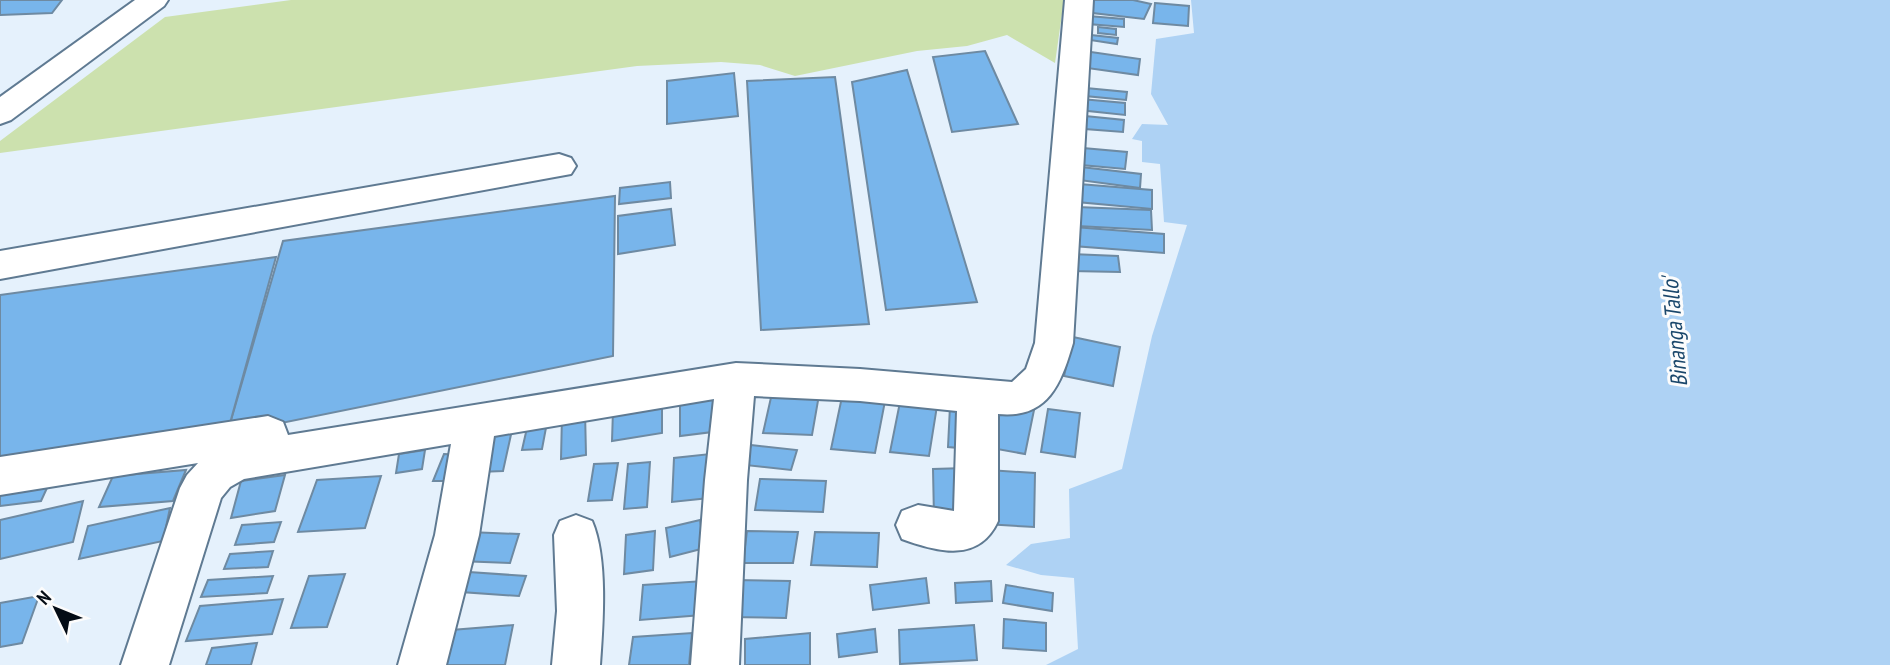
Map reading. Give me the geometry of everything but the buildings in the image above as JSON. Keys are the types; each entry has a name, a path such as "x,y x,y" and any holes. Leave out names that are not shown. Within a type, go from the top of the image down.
{"street":[{"path":"7,101 154,0"},
{"path":"145,665 202,488 215,474 244,460 736,379 860,385 1013,399 1030,394 1040,380 1054,343 1079,0"},
{"path":"0,265 559,166"},
{"path":"0,476 596,379"},
{"path":"715,665 726,480 736,379"},
{"path":"918,525 960,532 976,521 978,396"},
{"path":"422,665 457,535 476,422"},
{"path":"576,534 580,611 576,665"}],"green space":[{"path":"291,0 1064,0 1055,63 1007,35 967,46 917,51 795,76 760,65 721,62 637,66 0,153 0,141 165,17"}],"water":[{"name":"Binanga Tallo'","path":"1191,0 1890,0 1890,665 1046,665 1078,649 1074,578 1041,575 1006,565 1031,544 1070,538 1069,489 1122,469 1152,336 1187,225 1164,222 1160,164 1142,162 1142,141 1132,139 1142,124 1168,125 1151,94 1156,39 1194,33"}]}
